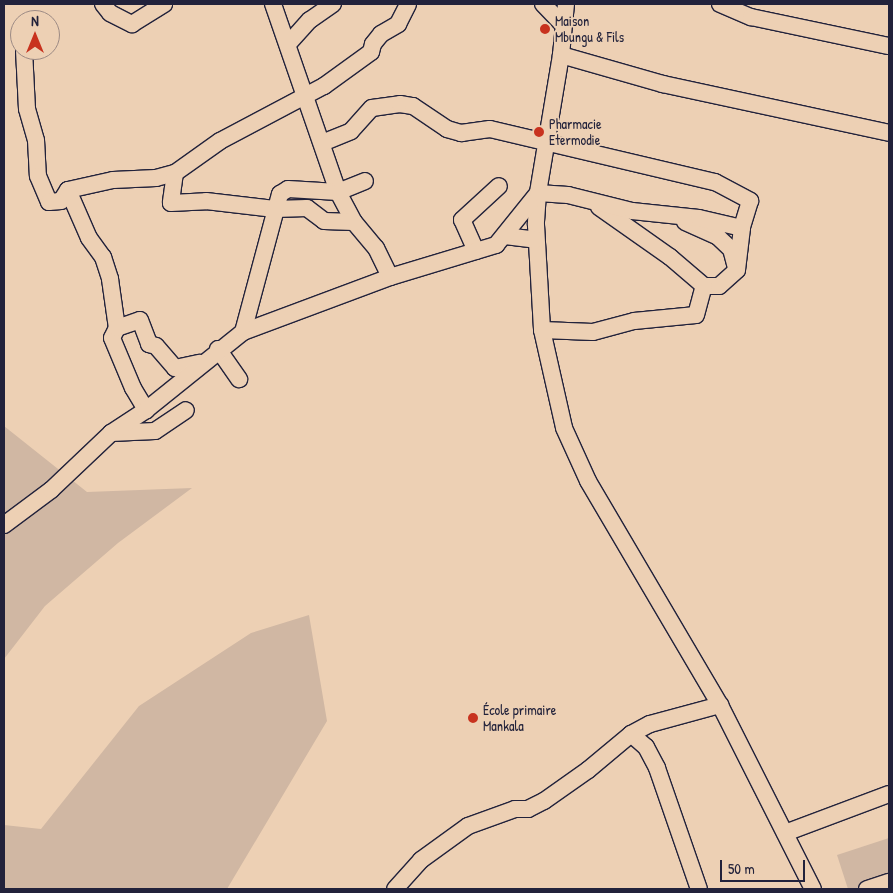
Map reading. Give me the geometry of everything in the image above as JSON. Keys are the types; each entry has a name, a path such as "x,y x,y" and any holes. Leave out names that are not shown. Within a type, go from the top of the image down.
{"street":[{"path":"103,4 110,12 132,24 164,4"},
{"path":"273,4 289,43 338,192 354,222 376,248 390,277"},
{"path":"289,43 310,20 333,4"},
{"path":"24,60 26,109 36,140 38,176 49,202 61,201 68,190 113,180 156,178 175,173 220,141 305,96 371,52 373,44 381,34 398,24 408,4"},
{"path":"543,4 562,24"},
{"path":"566,4 562,24 562,55 538,193 536,240 542,330 564,428 588,481 720,705 786,832 813,889"},
{"path":"720,4 751,17 889,46"},
{"path":"562,55 663,84 889,132"},
{"path":"322,143 351,131 372,108 400,104 414,106 447,129 461,133 490,129 715,182 750,201 742,228 737,270 719,286 704,286 670,257 593,203"},
{"path":"175,173 171,203 206,201 275,209 307,208 324,221 354,222"},
{"path":"243,332 280,194 288,189 338,192 365,181"},
{"path":"476,251 462,220 499,186"},
{"path":"68,190 110,279 117,328 112,338 132,388 146,410"},
{"path":"538,193 568,195 593,203 720,221 742,228"},
{"path":"4,525 51,490 111,433 146,410 218,349 243,332 390,277 496,245 538,193"},
{"path":"660,214 695,225 718,237 731,249 737,270"},
{"path":"505,236 536,240"},
{"path":"542,330 593,332 634,321 696,315 704,286"},
{"path":"117,328 140,320 149,344 156,346 175,368 203,362"},
{"path":"218,349 239,379"},
{"path":"111,433 155,431 186,410"},
{"path":"394,889 421,860 468,826 514,810 528,810 544,801 588,770 631,734 650,724 720,705"},
{"path":"631,734 646,746 657,768 699,889"},
{"path":"786,832 889,794"},
{"path":"868,889 889,882"}],"shaded area":[{"path":"4,426 87,492 192,488 118,543 45,606 4,659"},
{"path":"309,615 327,721 227,889 4,889 4,825 41,829 139,706 251,633"},
{"path":"889,838 889,889 848,889 837,855"}],"place":[{"name":"Maison Mbungu & Fils","path":"545,29"},
{"name":"Pharmacie Etermodie","path":"539,132"},
{"name":"École primaire Mankala","path":"473,718"}]}
